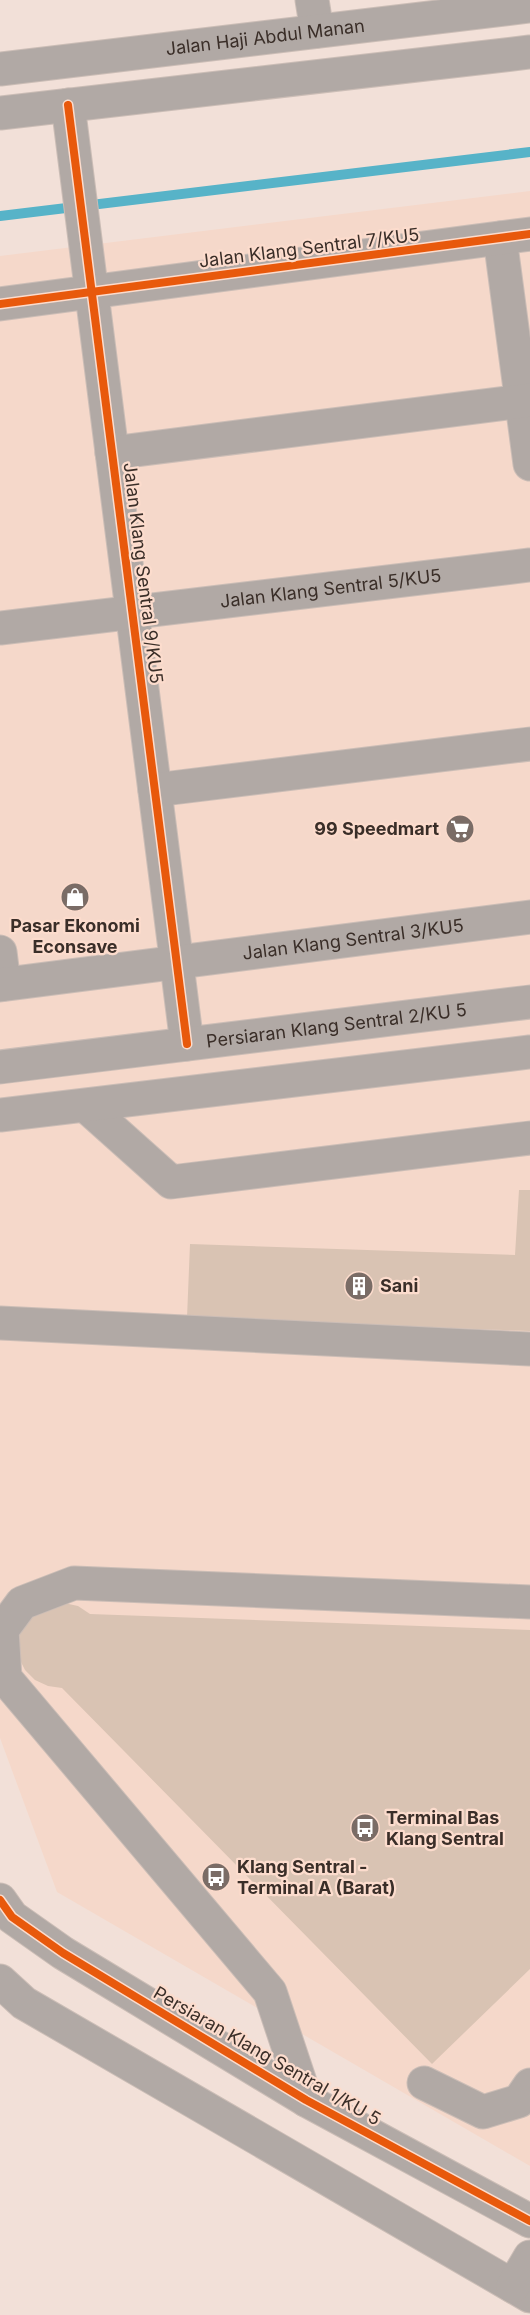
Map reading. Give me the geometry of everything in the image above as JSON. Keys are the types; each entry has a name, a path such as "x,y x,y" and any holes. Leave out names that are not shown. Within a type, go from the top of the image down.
{"street":[{"name":"Jalan Haji Abdul Manan","path":"0,69 315,16 530,6"},
{"path":"0,113 530,52"},
{"name":"Jalan Klang Sentral 9/KU5","path":"68,105 187,1044"},
{"path":"515,236 530,464"},
{"name":"Jalan Klang Sentral 7/KU5","path":"0,304 515,236"},
{"path":"112,453 526,401"},
{"name":"Jalan Klang Sentral 5/KU5","path":"0,628 530,565"},
{"path":"155,790 530,744"},
{"name":"Jalan Klang Sentral 3/KU5","path":"2,984 530,917"},
{"path":"0,952 2,984"},
{"name":"Persiaran Klang Sentral 2/KU 5","path":"0,1067 530,1002"},
{"path":"0,1116 530,1052"},
{"path":"86,1106 171,1182 530,1138"},
{"path":"0,1323 530,1349"},
{"path":"306,2100 270,1992 5,1678 2,1630 22,1603 75,1583 530,1602"},
{"name":"Persiaran Klang Sentral 1/KU 5","path":"0,1900 12,1917 63,1953 306,2100 530,2221"},
{"path":"0,1981 24,2003 522,2291 530,2257"},
{"path":"424,2083 483,2112 519,2101 530,2085"}],"shaded area":[{"path":"530,191 530,2166 57,1892 0,1738 0,256"}],"building":[{"name":"Sani","path":"519,1190 530,1190 530,1331 187,1318 190,1244 515,1255"},
{"name":"Terminal Bas Klang Sentral","path":"64,1603 78,1606 90,1614 530,1630 530,1969 432,2064 62,1688 48,1686 35,1680 25,1670 19,1658 17,1645 26,1619"}],"waterway":[{"path":"0,216 530,152"}],"cycle path":[{"path":"68,105 187,1044"},
{"path":"0,304 530,234"},
{"path":"0,1900 12,1917 63,1953 306,2100 530,2221"}],"place":[{"name":"99 Speedmart","path":"460,829"},
{"name":"Pasar Ekonomi Econsave","path":"75,897"},
{"name":"Sani","path":"359,1286"},
{"name":"Terminal Bas Klang Sentral","path":"365,1828"},
{"name":"Klang Sentral - Terminal A (Barat)","path":"216,1877"}]}
